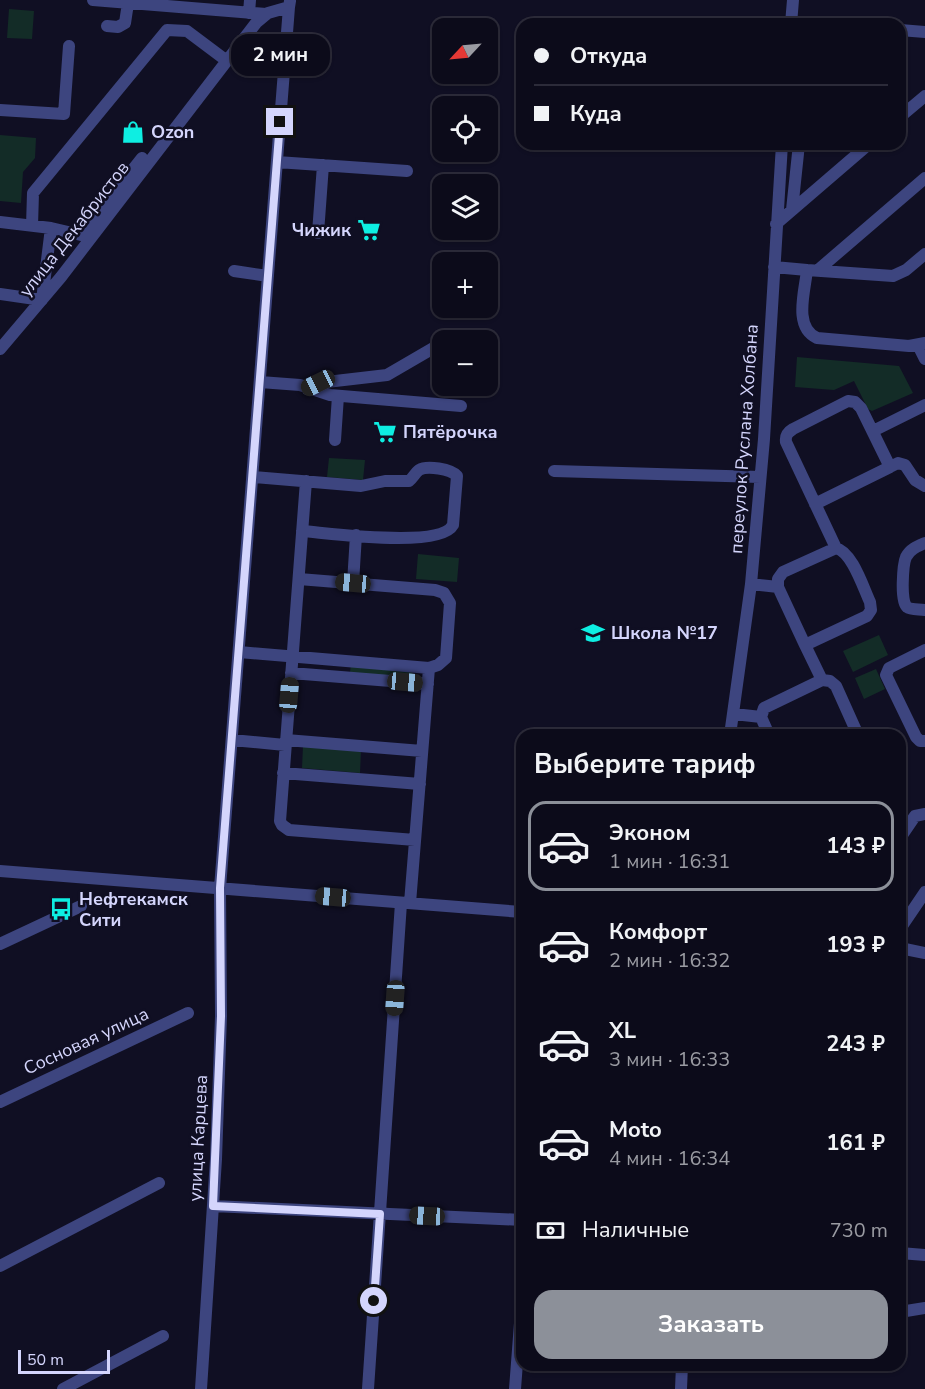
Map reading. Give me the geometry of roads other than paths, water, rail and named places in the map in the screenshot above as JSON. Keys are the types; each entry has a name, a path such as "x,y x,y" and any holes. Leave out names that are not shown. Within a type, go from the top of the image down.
{"street":[{"path":"93,0 250,6 266,14 290,3"},
{"path":"792,18 793,0"},
{"path":"107,26 121,27 125,23 128,3"},
{"name":"улица Карцева","path":"201,1389 213,1206 221,1016 220,888 290,3"},
{"name":"улица Декабристов","path":"0,349 94,234 223,59 266,14"},
{"path":"32,226 33,193 167,30 187,31 223,59 81,235"},
{"path":"906,30 925,32"},
{"path":"0,110 64,114 69,46"},
{"path":"906,112 925,96"},
{"name":"переулок Руслана Холбана","path":"731,729 751,584 764,439 782,150"},
{"path":"792,210 798,150"},
{"path":"776,224 862,150"},
{"path":"277,162 407,171"},
{"path":"318,233 323,165"},
{"path":"925,178 812,270 802,319 804,326 812,336 817,338 909,346 922,344 925,359"},
{"path":"0,222 51,228 81,235 94,234"},
{"path":"0,294 42,300 51,228"},
{"path":"774,267 893,276 906,270 925,254"},
{"path":"234,271 268,276"},
{"path":"307,389 318,383 387,375 432,349"},
{"path":"260,382 300,386 323,394 338,396 460,406"},
{"path":"334,440 338,396"},
{"path":"836,548 786,442 789,431 849,401 858,404 890,467"},
{"path":"873,431 925,405"},
{"path":"764,439 786,442"},
{"path":"815,504 898,463 905,465 915,480 925,486"},
{"path":"253,477 361,486 388,480 407,482 413,479 417,471 425,468 450,470 457,476 453,525 449,531 412,539 302,531"},
{"path":"554,471 760,477"},
{"path":"306,481 280,821 285,828 415,840"},
{"path":"353,583 356,535"},
{"path":"925,543 913,549 905,559 902,598 905,606 925,610"},
{"path":"805,645 867,616 871,610 870,602 848,556 841,549 836,548 783,572 778,579 778,587 805,645 822,680"},
{"path":"239,652 429,668 438,665 446,658 450,603 446,595 435,590 298,579"},
{"path":"751,584 778,587"},
{"path":"925,650 889,668 886,675 916,737 920,741 925,741"},
{"path":"368,1389 406,903 415,840 429,668"},
{"path":"291,673 428,684"},
{"path":"766,729 761,717 762,711 822,680 830,681 836,686 855,729"},
{"path":"734,714 761,717"},
{"path":"232,740 422,751"},
{"path":"283,773 420,784"},
{"path":"906,829 915,816 925,814"},
{"path":"0,871 516,912"},
{"path":"906,920 925,892"},
{"path":"0,944 81,906"},
{"path":"906,949 925,953"},
{"name":"Сосновая улица","path":"0,1102 188,1013"},
{"path":"0,1266 159,1184"},
{"path":"213,1206 516,1220"},
{"path":"906,1253 925,1255"},
{"path":"906,1311 925,1308"},
{"path":"63,1389 163,1335"},
{"path":"514,1389 516,1366"},
{"path":"681,1389 682,1371"}],"place":[{"name":"Ozon","path":"133,132"},
{"name":"Чижик","path":"369,230"},
{"name":"Пятёрочка","path":"385,432"},
{"name":"Школа №17","path":"593,633"},
{"name":"Нефтекамск Сити","path":"61,909"}]}
